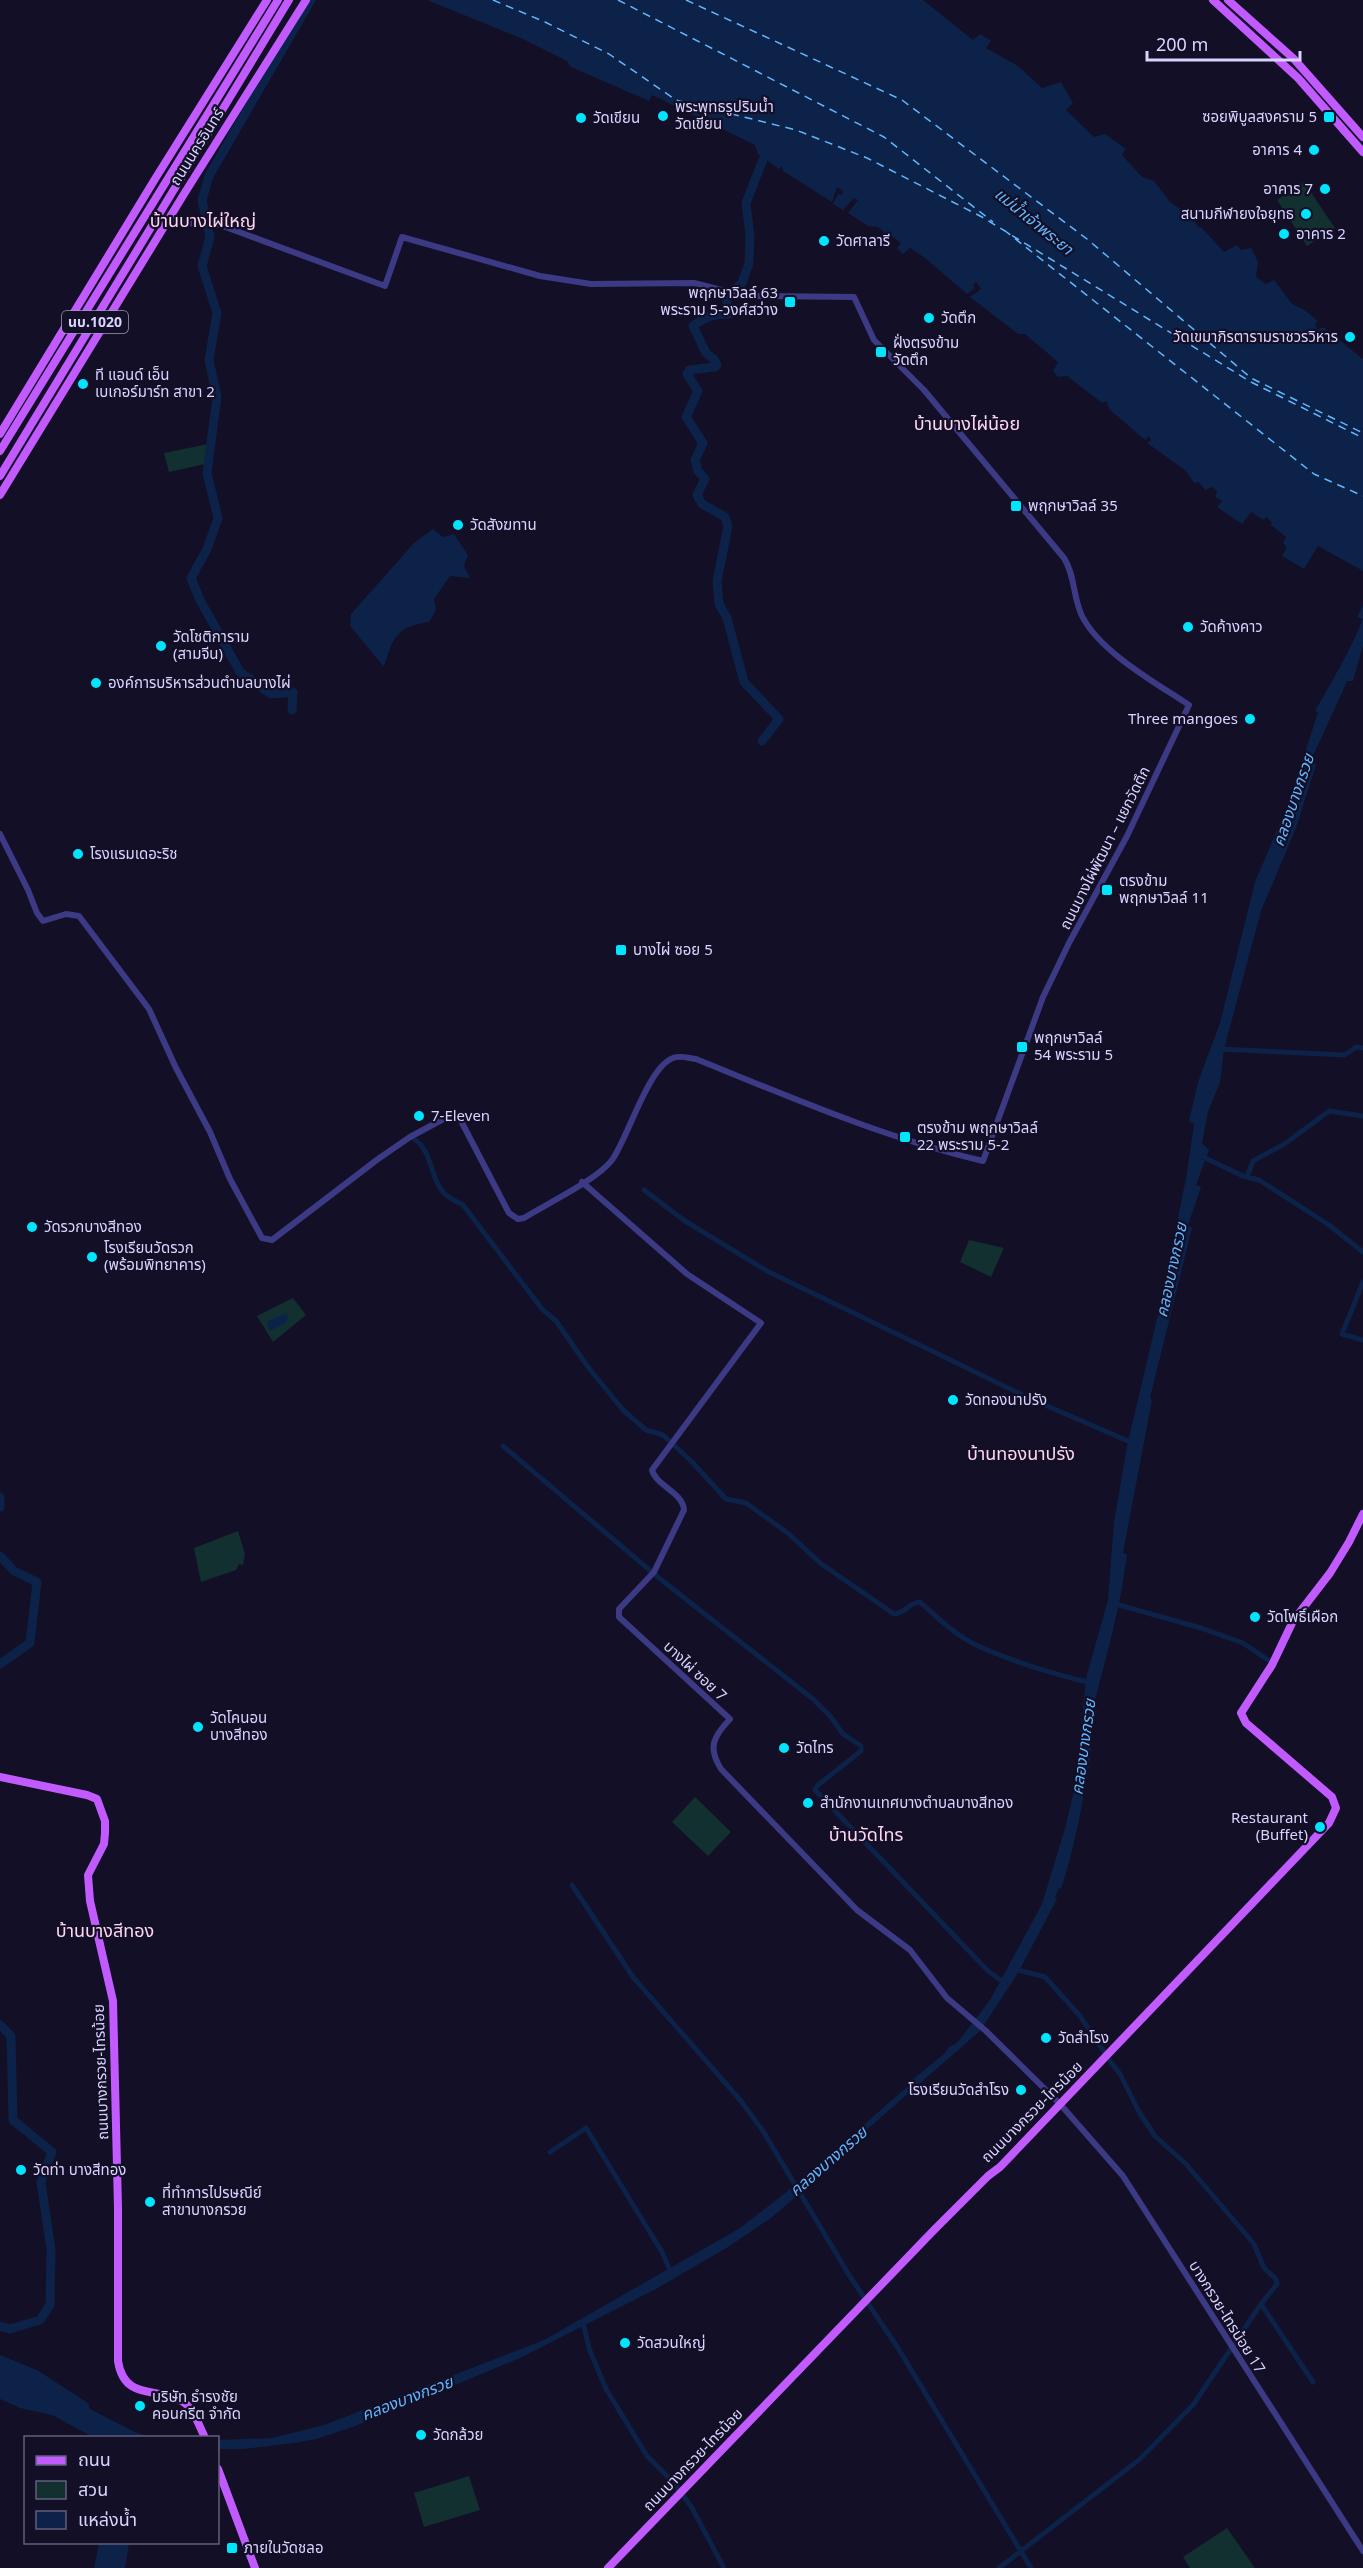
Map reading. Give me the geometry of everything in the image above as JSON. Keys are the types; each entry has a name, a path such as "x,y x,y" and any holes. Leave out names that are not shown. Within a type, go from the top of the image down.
{"main road":[{"name":"ถนนนครอินทร์","path":"0,434 267,0"},
{"name":"ถนนนครอินทร์","path":"0,451 278,0"},
{"name":"ถนนนครอินทร์","path":"0,476 289,0"},
{"name":"ถนนนครอินทร์","path":"0,495 180,200 306,0"},
{"path":"1213,0 1298,78 1363,152"},
{"path":"1228,0 1294,59 1363,137"},
{"path":"180,200 189,168"},
{"path":"72,314 113,265"},
{"path":"28,431 72,379"},
{"name":"ถนนบางกรวย-ไทรน้อย","path":"608,2568 978,2185 1000,2167 1112,2051 1140,2018 1276,1879 1334,1816 1336,1805 1330,1795 1246,1723 1241,1713 1272,1663 1293,1621 1330,1573 1363,1514"},
{"name":"ถนนบางกรวย-ไทรน้อย","path":"0,1777 87,1795 97,1799 102,1810 104,1844 88,1875 90,1900 113,2001 118,2208 118,2361 122,2374 130,2385 142,2392 184,2403 191,2410 204,2435"},
{"path":"219,2472 255,2568"}],"street":[{"path":"175,209 185,223"},
{"path":"167,222 185,223"},
{"name":"ถนนบางไผ่พัฒนา – แยกวัดตึก","path":"185,223 211,224 230,228 385,286 402,237 513,270 600,285 694,283 737,294 857,299 874,340 924,390 1064,558 1069,566 1079,609 1093,631 1112,650 1190,705 1132,826 1043,997 1022,1049 983,1161 935,1150 851,1121 696,1059 682,1056 672,1058 663,1064 646,1090 612,1159 582,1182"},
{"path":"0,834 28,890 37,914 43,921 66,914 79,916 149,1009 257,1232 266,1240 272,1240 410,1137 449,1116 460,1119 510,1213 515,1218 524,1218 582,1182"},
{"name":"บางไผ่ ซอย 7","path":"582,1182 687,1274 761,1323 655,1464 653,1474 684,1506 678,1524 653,1573 619,1609 619,1617 730,1719 712,1748 721,1769 857,1910 910,1950 943,1993 1060,2104"},
{"name":"บางกรวย-ไทรน้อย 17","path":"1060,2104 1123,2176 1363,2551"}],"green space":[{"name":"สนามกีฬายงใจยุทธ","path":"1304,182 1335,228 1307,246 1277,200"},
{"path":"208,444 205,464 169,472 164,453"},
{"path":"969,1240 1004,1248 991,1277 960,1262"},
{"path":"293,1298 306,1315 273,1342 257,1316"},
{"path":"238,1531 245,1554 243,1565 239,1564 236,1570 201,1582 194,1548"},
{"path":"695,1797 731,1832 708,1856 672,1822"},
{"path":"469,2476 480,2510 424,2527 414,2493"},
{"path":"1227,2528 1255,2568 1190,2568 1183,2557"}],"water":[{"name":"แม่น้ำเจ้าพระยา","path":"427,0 923,0 973,40 980,34 991,41 986,48 1018,66 1042,88 1061,82 1073,103 1066,110 1094,137 1105,134 1126,149 1122,155 1142,177 1154,181 1170,202 1183,211 1188,208 1197,226 1202,228 1224,252 1237,245 1241,250 1251,248 1258,262 1256,277 1266,284 1274,280 1292,304 1303,309 1318,321 1315,324 1317,330 1323,327 1363,359 1363,571 1318,546 1304,569 1282,556 1287,547 1283,543 1286,537 1271,525 1267,517 1263,520 1251,512 1242,524 1217,507 1222,501 1215,497 1217,492 1213,487 1205,490 1199,482 1194,483 1185,470 1147,443 1151,440 1149,436 1145,440 1109,409 1107,401 1102,403 1067,376 1058,377 1053,371 1058,362 1025,334 1018,334 970,297 981,289 976,282 973,285 975,288 967,294 910,248 903,254 897,248 901,243 892,236 887,241 884,232 878,227 868,226 848,213 858,200 854,198 843,210 833,204 838,194 842,195 843,191 837,187 832,202 783,171 782,166 779,169 758,154 755,145 652,95 649,101 571,67 567,61 523,39"},
{"path":"433,529 443,537 454,534 468,555 464,566 470,578 450,576 434,599 436,610 429,622 409,627 398,635 393,641 384,667 350,626 351,614 414,543"},
{"path":"1363,605 1363,619 1357,617"},
{"name":"คลองบางกรวย","path":"1363,619 1363,646 1353,681 1347,681 1311,760 1316,765 1296,828 1261,911 1224,1049 1220,1082 1208,1112 1202,1143 1209,1150 1196,1185 1201,1187 1188,1225 1192,1228 1150,1398 1152,1400 1123,1553 1127,1554 1121,1593 1093,1708 1097,1711 1077,1828 1061,1889 1059,1888 1055,1897 1057,1899 1018,1973 980,2031 816,2174 799,2194 771,2218 728,2247 656,2289 520,2358 353,2427 295,2443 244,2449 219,2449 219,2440 272,2438 324,2425 544,2340 740,2228 794,2186 949,2047 957,2043 990,2000 1042,1904 1075,1786 1086,1678 1108,1600 1114,1522 1127,1446 1160,1306 1187,1173 1194,1124 1189,1121 1198,1082 1220,1023 1255,882 1289,802 1318,712 1315,711"},
{"path":"287,1313 288,1319 284,1324 270,1331 268,1321"},
{"path":"0,2355 37,2370 88,2403 90,2409 148,2436 91,2436 52,2415 20,2408 0,2399"},
{"path":"99,2544 129,2544 125,2568 94,2568"}],"waterway":[{"path":"292,710 293,692 271,694 240,672 200,600 191,578 207,549 218,518 207,473 217,397 209,360 217,313 202,266 210,237 202,200 209,176 311,0"},
{"path":"762,741 779,719 744,682 727,618 719,604 717,581 728,526 725,517 702,504 697,495 705,479 698,471 695,460 703,443 686,417 698,391 687,374 689,370 717,365 714,359 706,353 693,326 701,320 729,314 726,297 742,283 749,263 750,236 746,203 768,147"},
{"path":"1219,1049 1345,1055 1356,1047 1363,1048"},
{"path":"1247,1177 1253,1161 1286,1143 1329,1111 1363,1116"},
{"path":"414,1139 425,1151 441,1189 463,1205 542,1309 556,1321 588,1367 623,1410 646,1430 663,1435 726,1499 746,1503 789,1534 820,1563 894,1614 920,1602 954,1631 976,1645 1033,1667 1091,1683"},
{"path":"1201,1156 1243,1176 1259,1180 1329,1225 1363,1252"},
{"path":"644,1190 685,1221 767,1271 1031,1399 1135,1444"},
{"path":"1363,1282 1342,1334 1363,1340"},
{"path":"503,1446 659,1578 813,1699 830,1716 843,1734 861,1746 861,1751 818,1785 815,1790 988,1971 1006,1984"},
{"path":"0,1497 0,1507"},
{"path":"0,1556 14,1571 37,1582 30,1643 0,1664"},
{"path":"1112,1603 1201,1628 1243,1643 1268,1660"},
{"name":"คลองบางกรวย","path":"572,1885 633,1977 741,2101 763,2131 849,2275 898,2348 1031,2568"},
{"path":"1014,1969 1045,1977 1080,2016 1105,2053"},
{"path":"0,2025 11,2036 13,2120 52,2152 41,2182 51,2250 50,2305 40,2320 10,2329 0,2326"},
{"path":"1110,2061 1120,2074 1139,2112 1155,2136 1186,2164 1254,2244 1264,2268 1276,2279 1277,2284 1261,2304"},
{"path":"550,2152 586,2128 662,2252 671,2273"},
{"path":"999,2568 1140,2459 1193,2405 1261,2304 1313,2382"},
{"path":"583,2323 590,2351 606,2389 647,2456 674,2483 692,2508 724,2568"}],"ferry route":[{"path":"493,0 545,22 609,54 676,100 796,130 867,158 982,217 1251,382 1363,438"},
{"path":"618,0 884,137 993,222"},
{"path":"686,0 902,100 1087,239 1251,378 1363,433"},
{"path":"1004,230 1314,474 1363,496"}],"place":[{"name":"พระพุทธรูปริมน้ำ วัดเขียน","path":"663,116"},
{"name":"ซอยพิบูลสงคราม 5","path":"1329,117"},
{"name":"วัดเขียน","path":"581,118"},
{"name":"อาคาร 4","path":"1314,150"},
{"name":"อาคาร 7","path":"1325,189"},
{"name":"สนามกีฬายงใจยุทธ","path":"1306,214"},
{"name":"อาคาร 2","path":"1284,234"},
{"name":"วัดศาลารี","path":"824,241"},
{"name":"พฤกษาวิลล์ 63 พระราม 5-วงศ์สว่าง","path":"790,302"},
{"name":"วัดตึก","path":"929,318"},
{"name":"วัดเขมาภิรตารามราชวรวิหาร","path":"1350,337"},
{"name":"ฝั่งตรงข้าม วัดตึก","path":"881,352"},
{"name":"ที แอนด์ เอ็น เบเกอร์มาร์ท สาขา 2","path":"83,384"},
{"name":"พฤกษาวิลล์ 35","path":"1016,506"},
{"name":"วัดสังฆทาน","path":"458,525"},
{"name":"วัดค้างคาว","path":"1188,627"},
{"name":"วัดโชติการาม (สามจีน)","path":"161,646"},
{"name":"องค์การบริหารส่วนตำบลบางไผ่","path":"96,683"},
{"name":"Three mangoes","path":"1250,719"},
{"name":"โรงแรมเดอะริช","path":"78,854"},
{"name":"ตรงข้าม พฤกษาวิลล์ 11","path":"1107,890"},
{"name":"บางไผ่ ซอย 5","path":"621,950"},
{"name":"พฤกษาวิลล์ 54 พระราม 5","path":"1022,1047"},
{"name":"7-Eleven","path":"419,1116"},
{"name":"ตรงข้าม พฤกษาวิลล์ 22 พระราม 5-2","path":"905,1137"},
{"name":"วัดรวกบางสีทอง","path":"32,1227"},
{"name":"โรงเรียนวัดรวก (พร้อมพิทยาคาร)","path":"92,1257"},
{"name":"วัดทองนาปรัง","path":"953,1400"},
{"name":"วัดโพธิ์เผือก","path":"1255,1617"},
{"name":"วัดโคนอน บางสีทอง","path":"198,1727"},
{"name":"วัดไทร","path":"784,1748"},
{"name":"สำนักงานเทศบางตำบลบางสีทอง","path":"808,1803"},
{"name":"Restaurant (Buffet)","path":"1320,1827"},
{"name":"วัดสําโรง","path":"1046,2038"},
{"name":"โรงเรียนวัดสำโรง","path":"1021,2090"},
{"name":"วัดท่า บางสีทอง","path":"21,2170"},
{"name":"ที่ทำการไปรษณีย์ สาขาบางกรวย","path":"150,2202"},
{"name":"วัดสวนใหญ่","path":"625,2343"},
{"name":"บริษัท ธำรงชัย คอนกรีต จำกัด","path":"140,2406"},
{"name":"วัดกล้วย","path":"421,2435"},
{"name":"ภายในวัดชลอ","path":"232,2548"}],"district":[{"name":"บ้านบางไผ่ใหญ่","path":"203,221"},
{"name":"บ้านบางไผ่น้อย","path":"967,424"},
{"name":"บ้านทองนาปรัง","path":"1021,1454"},
{"name":"บ้านวัดไทร","path":"866,1835"},
{"name":"บ้านบางสีทอง","path":"105,1931"}]}
